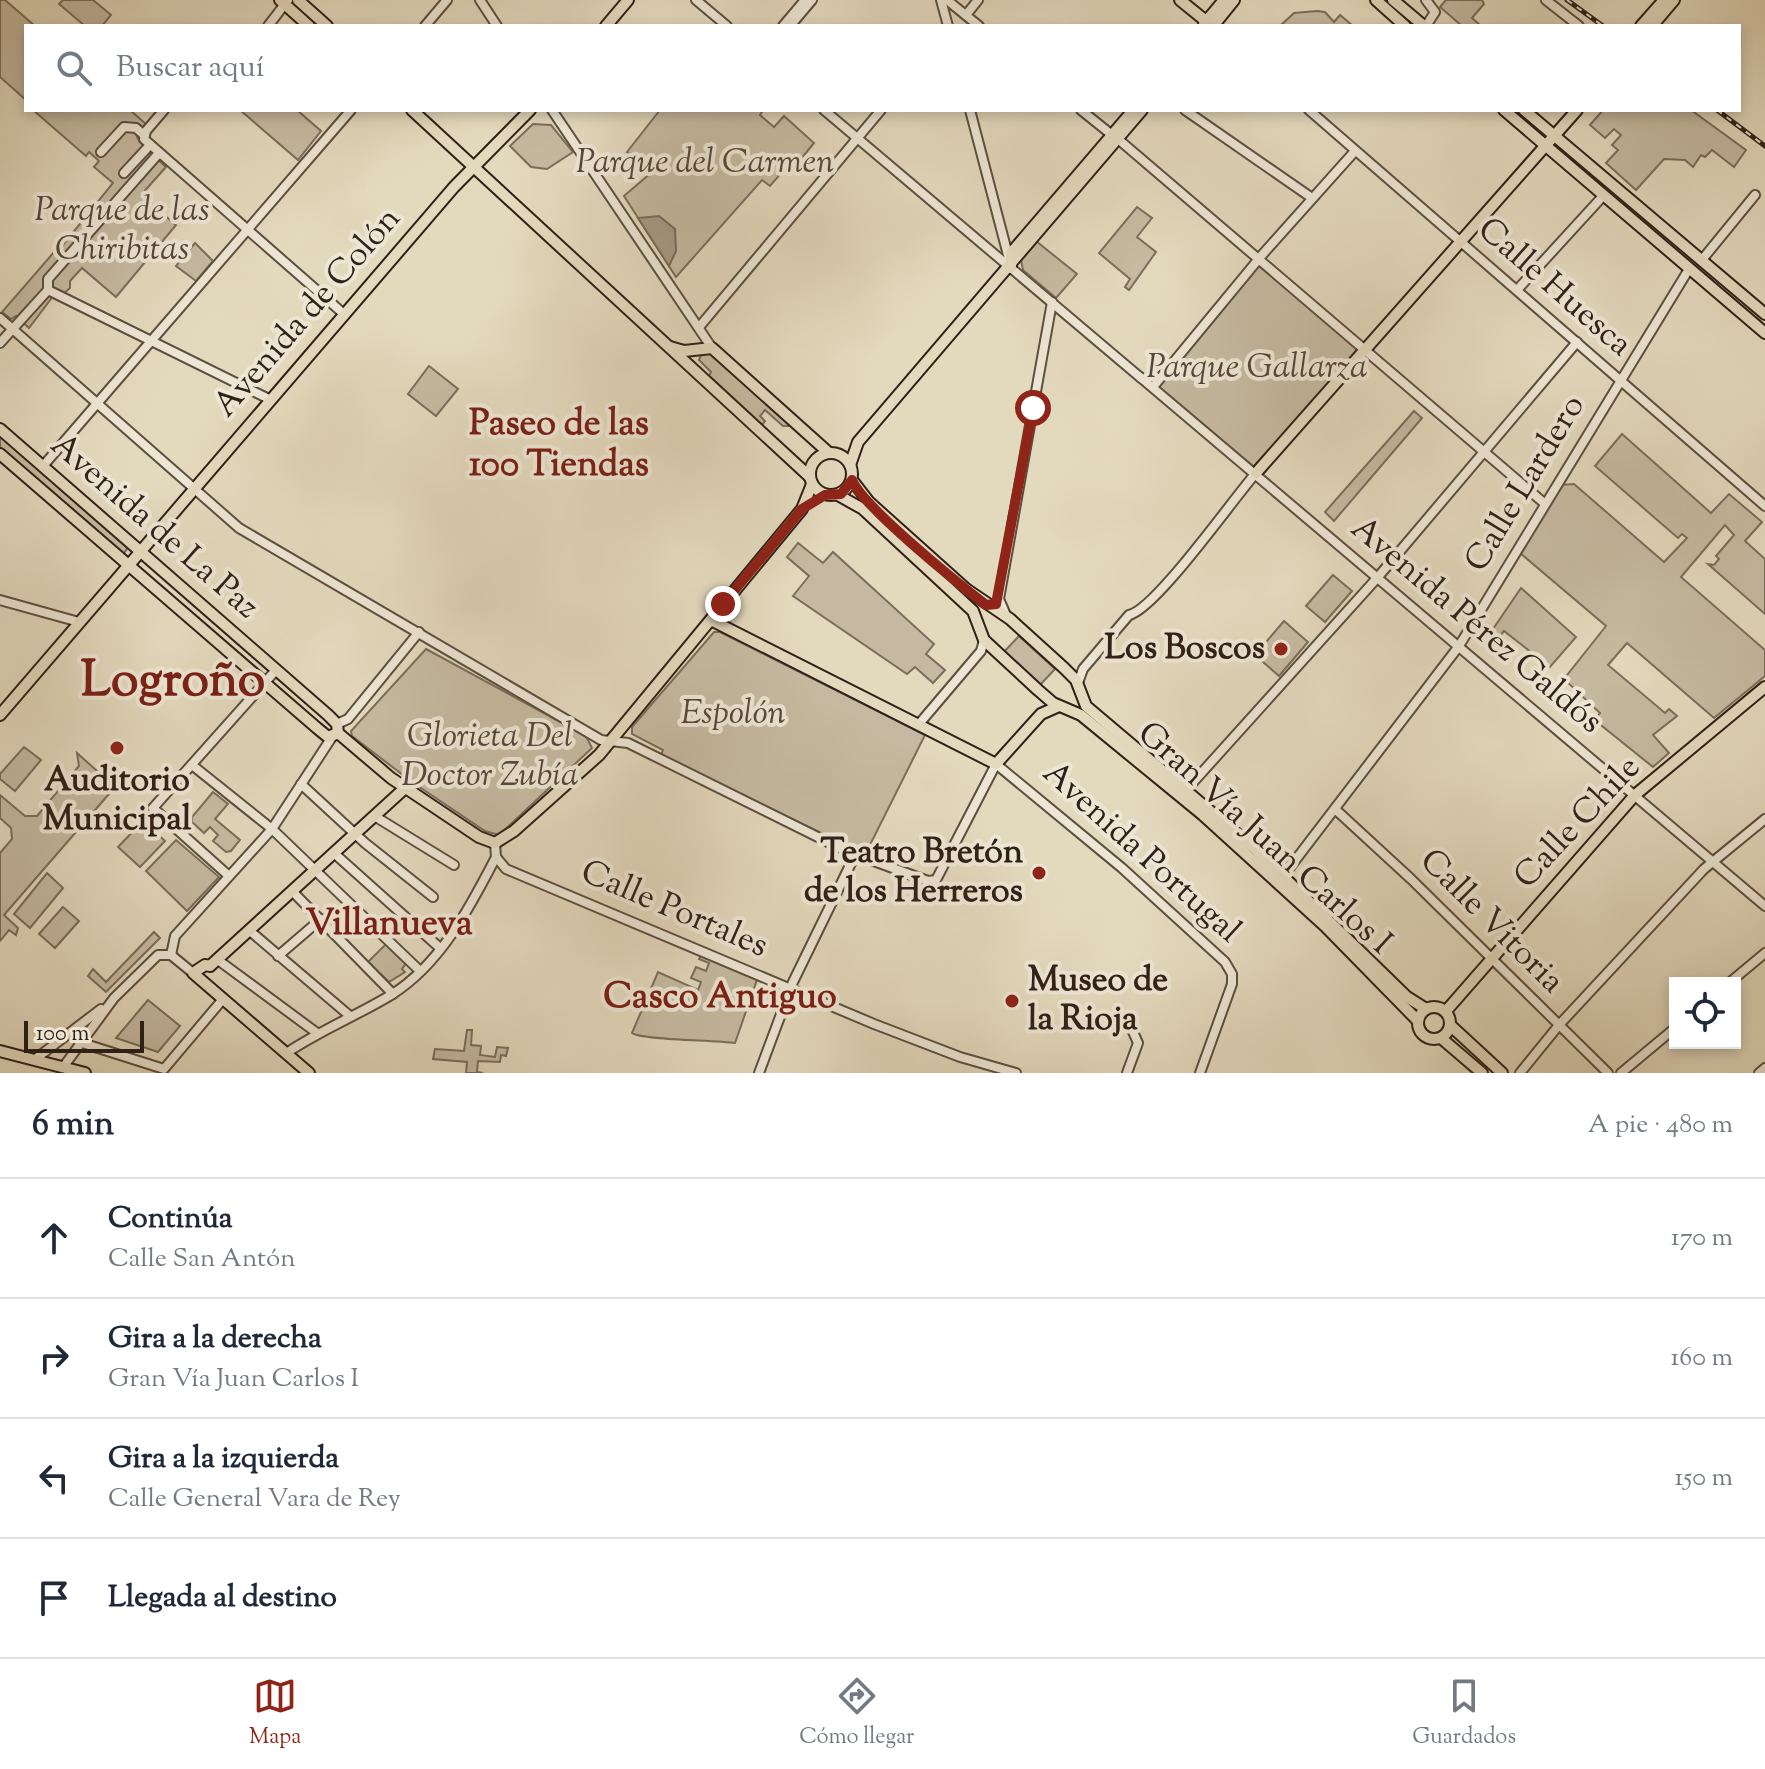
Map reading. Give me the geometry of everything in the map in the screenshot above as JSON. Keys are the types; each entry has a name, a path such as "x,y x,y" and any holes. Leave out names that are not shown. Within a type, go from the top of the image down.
{"main road":[{"path":"298,0 325,24"},
{"path":"608,24 628,0"},
{"path":"1180,0 1208,24"},
{"path":"1210,24 1224,0"},
{"path":"1210,24 1234,0"},
{"path":"1376,0 1403,24"},
{"path":"1393,0 1423,24"},
{"path":"1643,24 1664,0"},
{"path":"1654,24 1674,0"},
{"path":"285,1 307,24"},
{"path":"414,112 825,495"},
{"name":"Avenida de Colón","path":"0,715 473,166 528,112"},
{"path":"498,841 599,755 802,509 825,495 838,495 852,480 850,465 858,442 990,285 1011,268 1132,112"},
{"path":"1115,137 1140,112"},
{"path":"1506,112 1765,333"},
{"path":"1526,112 1765,314"},
{"path":"1554,136 1568,112"},
{"path":"1256,473 1575,112"},
{"path":"668,346 697,350 712,348 850,465"},
{"path":"694,370 697,350"},
{"name":"Avenida de La Paz","path":"0,429 43,466 265,684 336,731"},
{"path":"802,509 815,460 858,442"},
{"name":"Avenida de La Paz","path":"0,454 276,670 336,731 405,788 479,837 498,841"},
{"name":"Gran Vía Juan Carlos I","path":"852,480 869,502 1010,619 1078,687 1086,706 1187,789 1284,875 1407,997 1426,1009"},
{"name":"Gran Vía Juan Carlos I","path":"838,495 863,509 973,611 984,640 995,652 1047,698 1126,750 1249,856 1418,1021"},
{"path":"980,627 995,605"},
{"name":"Avenida Portugal","path":"711,620 996,764"},
{"path":"996,764 1045,711 1076,699 1078,687"},
{"name":"Calle Chile","path":"1446,1011 1635,795 1765,687"},
{"path":"1045,711 1047,698"},
{"path":"309,1073 193,973 214,963 405,788"},
{"path":"214,963 209,981 223,999"},
{"path":"1482,1073 1441,1038 1425,1036 1418,1021 1426,1009 1434,1006 1446,1011 1450,1025 1502,1073"},
{"path":"1441,1038 1450,1025"},
{"path":"0,1051 85,1073"}],"street":[{"path":"427,24 447,0"},
{"path":"480,0 496,24"},
{"path":"696,0 725,24"},
{"path":"785,24 805,0"},
{"path":"792,24 812,0"},
{"path":"941,0 947,24"},
{"path":"947,0 977,24"},
{"path":"966,15 978,0"},
{"path":"1426,0 1435,12 1426,24"},
{"path":"1546,0 1576,24"},
{"path":"269,24 285,1"},
{"path":"124,173 163,112"},
{"path":"43,466 349,112"},
{"path":"553,112 712,348"},
{"name":"Avenida Pérez Galdós","path":"826,112 1765,906"},
{"path":"700,326 879,112"},
{"path":"971,112 1011,268"},
{"path":"1084,112 1544,503"},
{"path":"1188,112 1312,198"},
{"name":"Calle Huesca","path":"1311,112 1765,506"},
{"path":"101,152 124,127 136,128 159,153 345,315"},
{"path":"1153,387 1258,260 1355,151"},
{"path":"0,343 48,290 48,279 159,153"},
{"path":"1701,261 1755,195"},
{"path":"1517,290 1603,196"},
{"name":"Calle Lardero","path":"1284,875 1459,646 1689,269"},
{"path":"48,290 271,400"},
{"path":"995,605 1052,302"},
{"path":"0,318 11,331 239,528 601,740 613,738 855,855 928,881 936,880 996,764"},
{"path":"1187,789 1365,587 1378,577 1577,342"},
{"path":"1078,687 1083,669 1120,626 1158,591 1256,473"},
{"path":"0,600 79,622"},
{"path":"171,955 175,936 272,829 336,731 419,632"},
{"path":"976,658 984,640"},
{"path":"919,724 976,658 985,651 995,652"},
{"path":"229,876 153,808 276,670"},
{"name":"Avenida Portugal","path":"996,764 1079,830 1225,962 1232,974 1232,984 1200,1073"},
{"path":"192,765 272,829 420,971"},
{"path":"301,784 356,836 433,897"},
{"name":"Calle Vitoria","path":"1335,809 1608,1073"},
{"path":"376,817 454,865"},
{"path":"1520,1073 1559,1025 1712,861 1765,819"},
{"path":"288,1052 317,1033 393,994 420,971 474,899 496,857 498,841"},
{"path":"335,854 440,948"},
{"path":"759,1073 791,987 855,855"},
{"name":"Calle Portales","path":"496,857 506,869 960,1057 1016,1073"},
{"path":"293,892 393,994"},
{"path":"278,956 321,919"},
{"path":"250,931 350,1016"},
{"path":"1736,977 1765,953"},
{"path":"34,1060 114,998 158,955 171,955 193,973"},
{"path":"214,963 317,1033"},
{"path":"64,1066 114,998"},
{"path":"79,1042 164,1069 223,999"},
{"path":"1127,1073 1138,1043 1130,1025"},
{"path":"1621,1073 1669,1033"},
{"path":"1759,1073 1765,1068"}],"green space":[{"name":"Parque de las Chiribitas","path":"0,0 5,0 33,24 24,24 24,98 0,77"},
{"path":"63,0 93,0 111,15 104,24 83,24 59,4"},
{"path":"1446,0 1482,0 1484,4 1472,18 1479,24 1460,24 1440,7"},
{"path":"1325,12 1334,22 1340,15 1351,24 1282,24 1294,13"},
{"name":"Parque de las Chiribitas","path":"35,112 132,112 147,125 137,137 143,146 122,171 149,151 166,167 141,195 176,225 116,297 82,268 70,281 70,288 63,294 57,291 29,328 16,316 11,319 2,312 63,245 113,183 94,167 99,161 89,152 86,156"},
{"path":"242,112 299,112 321,131 298,160"},
{"name":"Parque del Carmen","path":"658,112 762,112 760,115 774,127 784,116 814,143 801,159 796,156 770,186 762,180 676,277 624,196 652,172 627,152"},
{"path":"1601,112 1694,112 1746,150 1734,167 1712,150 1705,157 1701,155 1693,167 1685,160 1664,159 1636,190 1606,163 1618,150 1612,145 1621,135 1614,129 1605,138 1590,125"},
{"path":"533,124 551,125 573,152 547,169 531,167 510,146"},
{"path":"1137,207 1152,218 1137,237 1156,252 1129,290 1125,287 1130,279 1099,253"},
{"path":"1036,241 1077,274 1056,298 1023,270 1021,260"},
{"path":"195,243 213,261 196,281 176,266"},
{"name":"Parque Gallarza","path":"1258,260 1364,349 1256,473 1153,387"},
{"path":"702,353 711,353 791,426 783,426 765,410 760,416 765,421 762,425 709,376 711,372 699,360"},
{"path":"429,366 458,389 436,416 408,394"},
{"path":"1414,411 1422,418 1334,521 1325,512"},
{"path":"1622,434 1711,513 1729,494 1762,522 1745,541 1765,559 1765,614 1708,564 1714,565 1719,559 1716,556 1734,535 1725,525 1681,577 1765,650 1765,676 1714,718 1627,643 1608,665 1665,713 1669,709 1677,716 1653,735 1669,753 1653,767 1602,726 1596,718 1600,713 1564,679 1606,626 1520,553 1560,485 1574,484 1664,562 1687,538 1682,534 1678,538 1595,466"},
{"path":"0,435 128,548 122,555 0,450"},
{"path":"798,543 823,563 833,552 934,644 926,654 945,670 933,683 915,667 907,674 793,596 809,576 787,557"},
{"path":"1333,575 1352,591 1325,622 1306,606"},
{"path":"1521,588 1576,637 1550,667 1504,631 1499,637 1491,632"},
{"name":"Los Boscos","path":"1284,621 1308,642 1279,676 1255,655"},
{"name":"Espolón","path":"714,632 720,632 925,735 865,855 661,755 663,750 632,734 632,727"},
{"path":"1019,636 1055,669 1039,686 1003,653"},
{"name":"Glorieta Del Doctor Zubía","path":"426,649 586,736 592,748 499,835 485,831 412,782 352,736 351,731"},
{"path":"24,747 41,760 15,791 0,779 0,774"},
{"path":"77,753 115,787 4,915 18,928 16,935 9,930 0,941 0,853 12,839 11,828 0,818 0,795 25,816 37,816 79,766"},
{"path":"213,792 228,804 215,819 240,840 231,851 226,852 213,841 218,835 210,827 204,833 192,822 192,817"},
{"path":"143,821 165,841 140,867 118,847"},
{"path":"176,840 219,877 187,911 146,871"},
{"path":"47,873 63,888 30,928 14,914"},
{"path":"63,907 79,921 55,948 39,934"},
{"path":"154,932 160,938 106,992 88,976 93,969 106,982"},
{"path":"386,944 407,962 402,969 405,972 389,982 368,962"},
{"path":"703,952 759,974 735,1043 632,1033 658,972 698,990 701,982 691,978 696,967 706,971 709,963 699,959"},
{"path":"148,1000 180,1026 158,1052 116,1038"},
{"path":"467,1030 472,1030 471,1045 481,1046 480,1055 495,1057 497,1047 508,1048 506,1056 501,1055 500,1062 478,1061 477,1072 483,1073 466,1073 467,1062 433,1059 435,1049 464,1051"}],"shaded area":[{"path":"659,216 675,229 676,251 669,266 638,218"}],"railway":[{"path":"1567,0 1600,24"},
{"path":"1720,112 1765,146"}],"place":[{"name":"Los Boscos","path":"1281,649"},
{"name":"Auditorio Municipal","path":"117,748"},
{"name":"Teatro Bretón de los Herreros","path":"1039,873"},
{"name":"Museo de la Rioja","path":"1012,1001"}],"district":[{"name":"Paseo de las 100 Tiendas","path":"559,446"},
{"name":"Logroño","path":"173,683"},
{"name":"Villanueva","path":"389,925"},
{"name":"Casco Antiguo","path":"720,998"}],"route":[{"path":"723,604 802,509 825,495 841,494 852,480 856,490 966,589 986,605 996,604 1033,408"}]}
